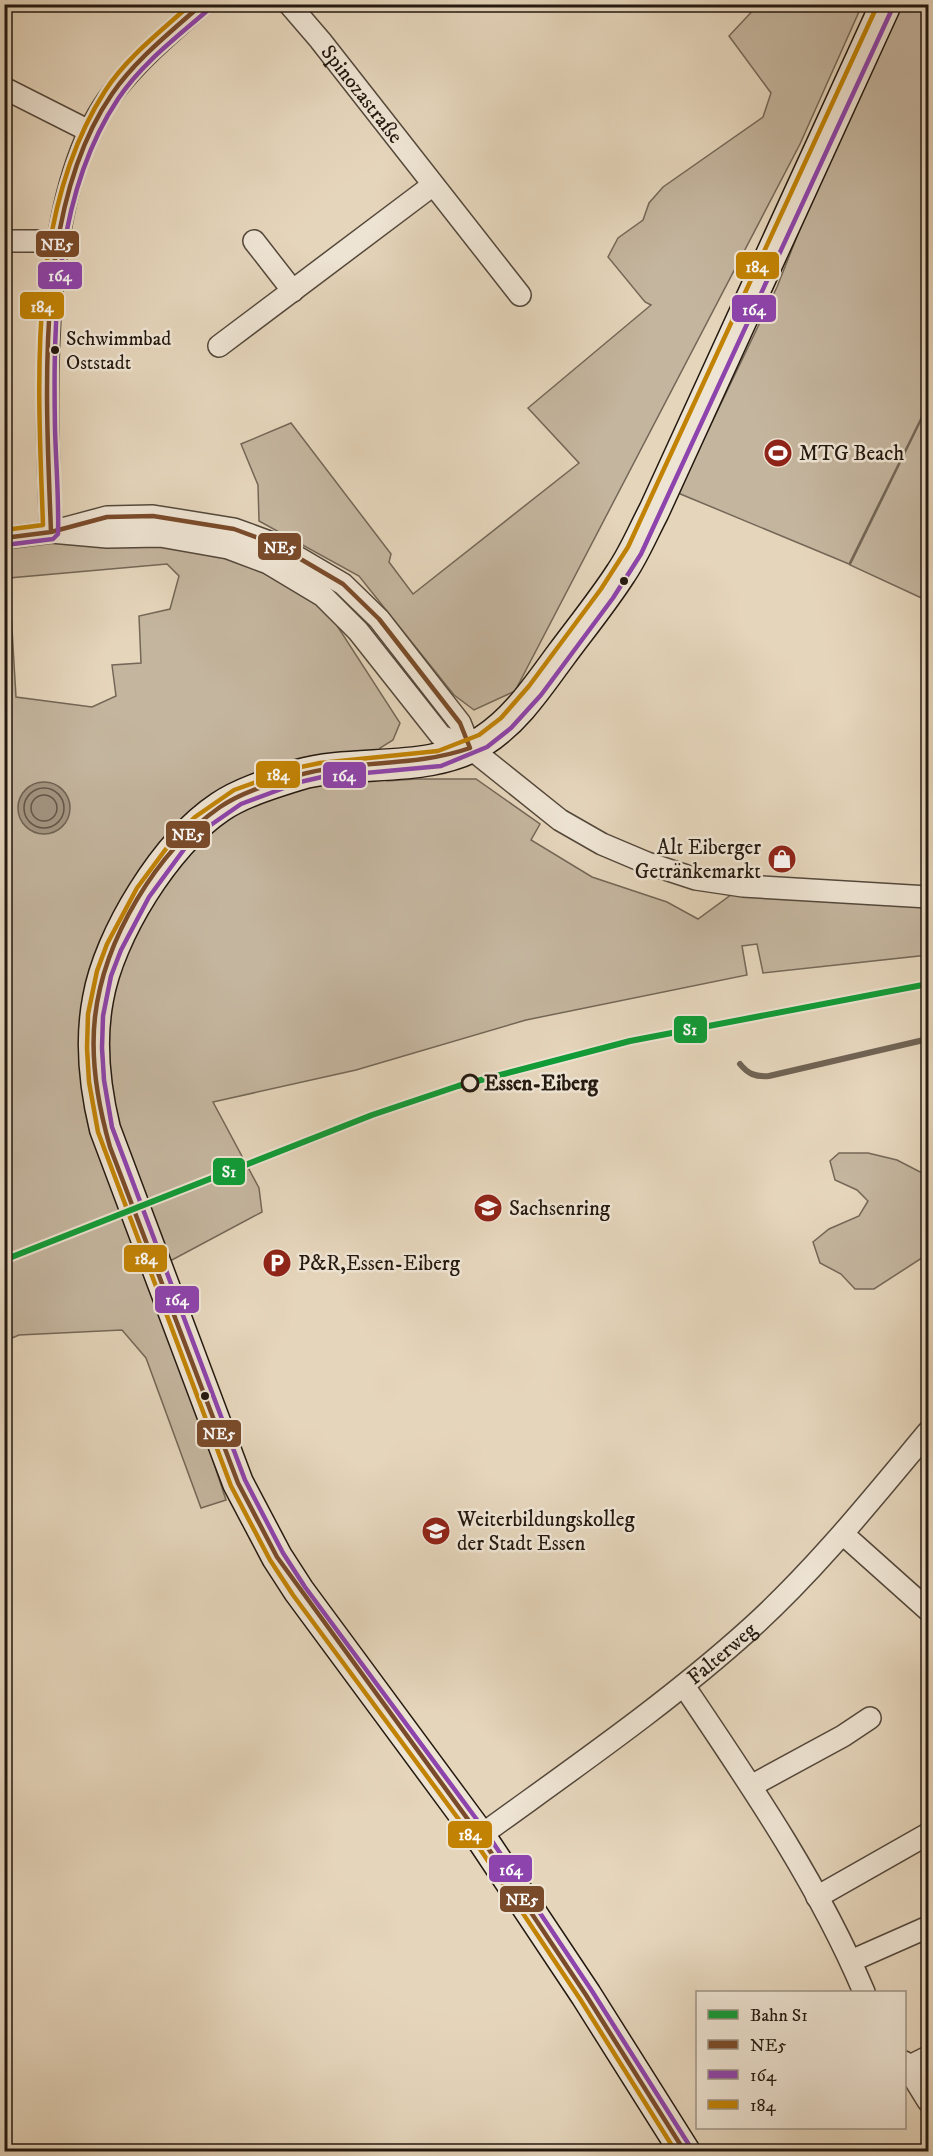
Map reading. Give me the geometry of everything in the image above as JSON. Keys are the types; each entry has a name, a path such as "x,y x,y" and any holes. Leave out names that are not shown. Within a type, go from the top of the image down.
{"street":[{"path":"51,532 48,401 56,242 71,186 90,131 112,94 155,47 202,4"},
{"name":"Spinozastraße","path":"289,4 520,295"},
{"path":"685,2151 586,1995 480,1836 277,1557 238,1483 121,1173 101,1111 94,1041 98,999 116,943 145,892 168,859 196,826 221,806 298,775 329,769 415,762 443,757 470,748 501,728 527,702 622,572 673,471 886,4"},
{"path":"4,87 90,131"},
{"path":"219,346 433,184"},
{"path":"4,241 56,242"},
{"path":"254,241 293,291"},
{"path":"4,538 51,532 107,537 160,536 228,548 268,563 322,596 358,631 441,736 470,748 560,820 602,844 647,863 696,879 743,886 928,897"},
{"name":"Falterweg","path":"480,1836 684,1686 753,1626 843,1534 928,1432"},
{"path":"843,1534 928,1610"},
{"path":"684,1686 751,1786 817,1897 851,1961 864,1991"},
{"path":"751,1786 843,1736 870,1718"},
{"path":"817,1897 928,1834"},
{"path":"851,1961 928,1927"},
{"path":"928,2057 906,2065 928,2101"}],"shaded area":[{"path":"758,5 862,5 800,144 515,691 474,710 454,695 359,576 259,521 258,485 241,444 291,423 391,554 389,562 413,594 579,463 528,408 651,305 645,302 608,257 618,238 643,220 649,203 663,187 763,117 771,93 729,36"},
{"path":"899,5 928,5 928,404 849,564 678,493 777,287 815,191"},
{"path":"928,406 928,601 850,565"},
{"path":"4,539 186,540 316,593 400,723 393,740 380,748 387,781 476,779 540,824 531,840 592,877 667,902 698,919 743,886 928,897 928,955 763,973 757,944 742,946 747,975 526,1020 356,1070 213,1102 259,1188 262,1212 170,1261 170,1331 226,1500 201,1508 146,1358 122,1330 19,1335 5,1341","holes":["167,564 179,576 170,609 139,616 141,663 112,665 116,696 92,707 16,697 9,578"]},
{"path":"839,1153 868,1153 897,1160 928,1176 928,1254 874,1289 855,1289 841,1274 820,1263 813,1242 829,1229 859,1216 868,1201 857,1190 835,1180 830,1161"}],"water":[{"path":"39,782 49,782 63,789 70,808 63,827 49,834 39,834 29,830 22,823 18,813 18,803 22,793 29,786"}],"waterway":[{"path":"740,1064 752,1074 769,1076 928,1039"}],"rail line":[{"name":"S1","path":"4,1260 372,1115 458,1086 630,1041 928,984"}],"transit line":[{"name":"184","path":"4,530 43,525 39,415 42,302 49,245 61,191 79,139 113,79 145,45 191,4"},
{"name":"NE5","path":"51,532 47,365 50,306 57,247 68,192 86,140 121,81 202,4"},
{"name":"184","path":"676,2152 580,1999 474,1840 293,1595 270,1560 231,1486 98,1132 89,1082 88,1014 97,971 107,944 137,888 174,838 195,817 234,790 296,768 320,763 438,751 479,735 501,718 529,686 601,589 628,547 878,4"},
{"name":"164","path":"691,2148 592,1991 486,1832 305,1587 283,1553 245,1480 112,1127 104,1080 103,1016 111,976 121,950 149,897 185,848 205,829 241,804 300,782 322,777 441,766 487,747 511,728 541,695 613,598 641,554 893,7"},
{"name":"164","path":"5,545 53,539 58,534 55,429 57,301 62,258 81,175 97,136 127,86 160,52 208,10"},
{"name":"NE5","path":"4,538 51,532 107,517 153,516 234,529 275,544 343,584 379,619 460,723 470,748"},
{"name":"NE5","path":"470,748 427,758 339,767 296,776 237,797 220,807 197,826 155,873 137,900 109,958 100,987 95,1017 96,1083 110,1147 238,1483 277,1557 480,1836 586,1995 685,2152"}],"place":[{"name":"Schwimmbad Oststadt","path":"55,350"},
{"name":"MTG Beach","path":"778,453"},
{"name":"Alt Eiberger Getränkemarkt","path":"782,859"},
{"name":"Essen-Eiberg","path":"470,1083"},
{"name":"Sachsenring","path":"488,1208"},
{"name":"P&R,Essen-Eiberg","path":"277,1263"},
{"name":"Weiterbildungskolleg der Stadt Essen","path":"436,1531"}]}
